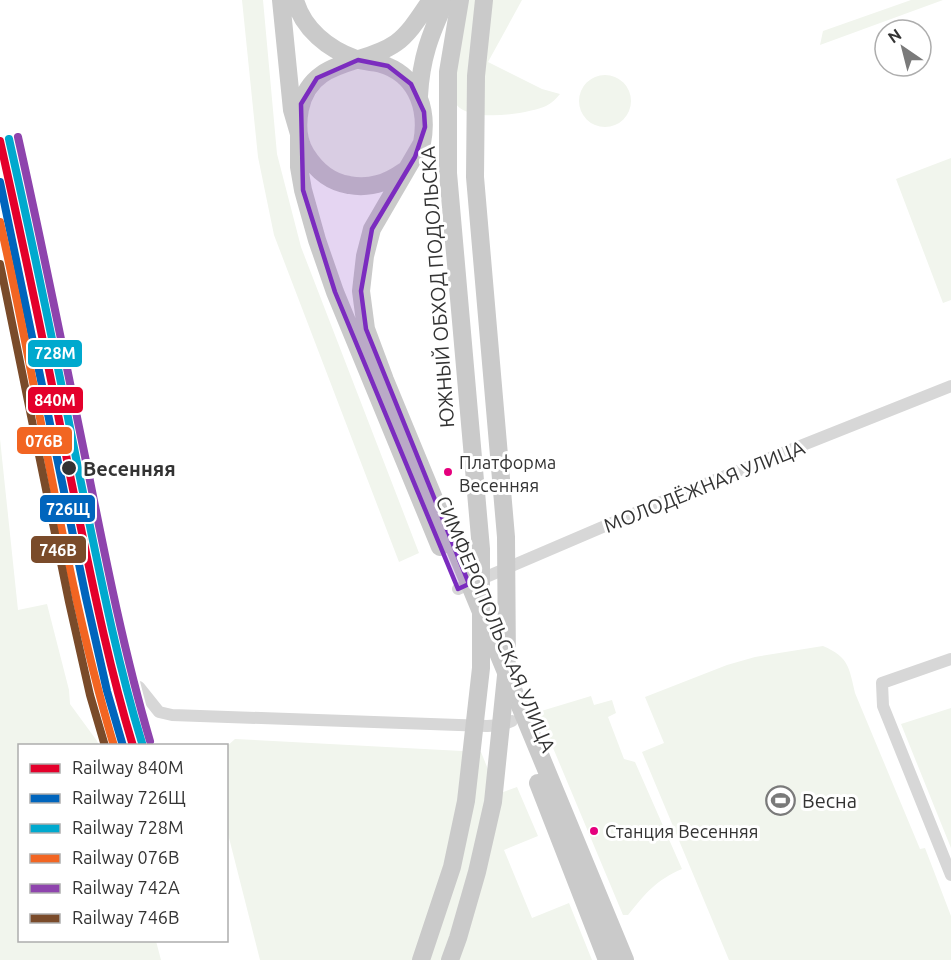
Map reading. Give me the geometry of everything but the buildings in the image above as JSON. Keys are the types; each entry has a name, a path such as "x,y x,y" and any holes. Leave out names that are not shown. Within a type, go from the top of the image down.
{"main road":[{"path":"281,0 292,110 304,150 313,165 326,176 341,184 358,187 375,186 392,180 416,157 422,143 425,127 424,112 419,96 400,73 388,66 373,61 358,60 342,53 316,36 305,22 295,0"},
{"path":"299,134 298,118 302,104 317,78 329,69 358,60 397,42 412,27 431,0"},
{"path":"419,96 424,53 446,0"},
{"name":"ЮЖНЫЙ ОБХОД ПОДОЛЬСКА","path":"422,960 452,867 466,801 481,668 481,549 448,173 448,72 459,0"},
{"path":"450,960 477,872 493,802 507,666 506,537 475,177 476,76 484,0"},
{"name":"СИМФЕРОПОЛЬСКАЯ УЛИЦА","path":"299,134 299,167 303,190 335,292 625,960"},
{"name":"СИМФЕРОПОЛЬСКАЯ УЛИЦА","path":"405,170 372,229 365,256 361,291 366,329 512,721 607,960"}],"street":[{"name":"МОЛОДЁЖНАЯ УЛИЦА","path":"464,587 675,496 951,386"},
{"path":"951,659 882,683 883,706 951,875"},
{"path":"139,687 159,712 172,715 487,726 502,725 512,721"}],"highlighted area":[{"path":"358,60 388,66 411,84 424,112 425,127 415,157 372,229 361,291 366,329 469,584 458,589 335,292 303,190 301,104 317,78"}],"shaded area":[{"path":"242,0 263,0 277,154 301,247 419,553 399,562 274,235 258,157"},
{"path":"469,0 522,0 488,62 542,89 560,94 552,102 526,112 483,115 461,109 455,102 443,48"},
{"path":"911,0 943,0 894,18 873,18 873,26 820,45 823,31"},
{"path":"362,69 383,73 401,85 413,103 417,124 413,145 401,163 383,175 362,179 341,175 323,163 311,145 307,124 311,103 323,85 341,73"},
{"path":"605,75 619,79 627,87 631,101 627,115 619,123 605,127 591,123 583,115 579,101 583,87 591,79"},
{"path":"951,158 951,300 943,303 896,179"},
{"path":"0,439 18,610 47,604 69,690 70,704 99,744 18,744 18,942 156,942 161,960 0,960"},
{"name":"Весна","path":"823,646 838,654 846,664 855,693 920,849 925,848 951,916 951,960 729,960 642,752 664,743 645,697 727,665 755,657"},
{"path":"591,696 594,705 612,700 616,713 608,717 624,759 635,762 682,869 652,888 628,915 623,915 538,712"},
{"path":"951,708 951,848 901,724"},
{"path":"235,739 481,752 498,794 517,787 538,836 504,850 532,918 569,903 592,960 260,960 228,834 228,745"}],"rail line":[{"name":"742А","path":"18,137 116,606 150,741"},
{"name":"728М","path":"9,139 107,609 142,743"},
{"name":"840М","path":"0,141 98,611 132,744"},
{"name":"726Щ","path":"0,182 86,598 107,691 122,744"},
{"name":"076В","path":"0,222 80,616 113,744"},
{"name":"746В","path":"0,264 69,602 90,695 104,744"}],"place":[{"name":"Весенняя","path":"69,468"},
{"name":"Платформа Весенняя","path":"448,472"},
{"name":"Весна","path":"781,800"},
{"name":"Станция Весенняя","path":"594,831"}]}
